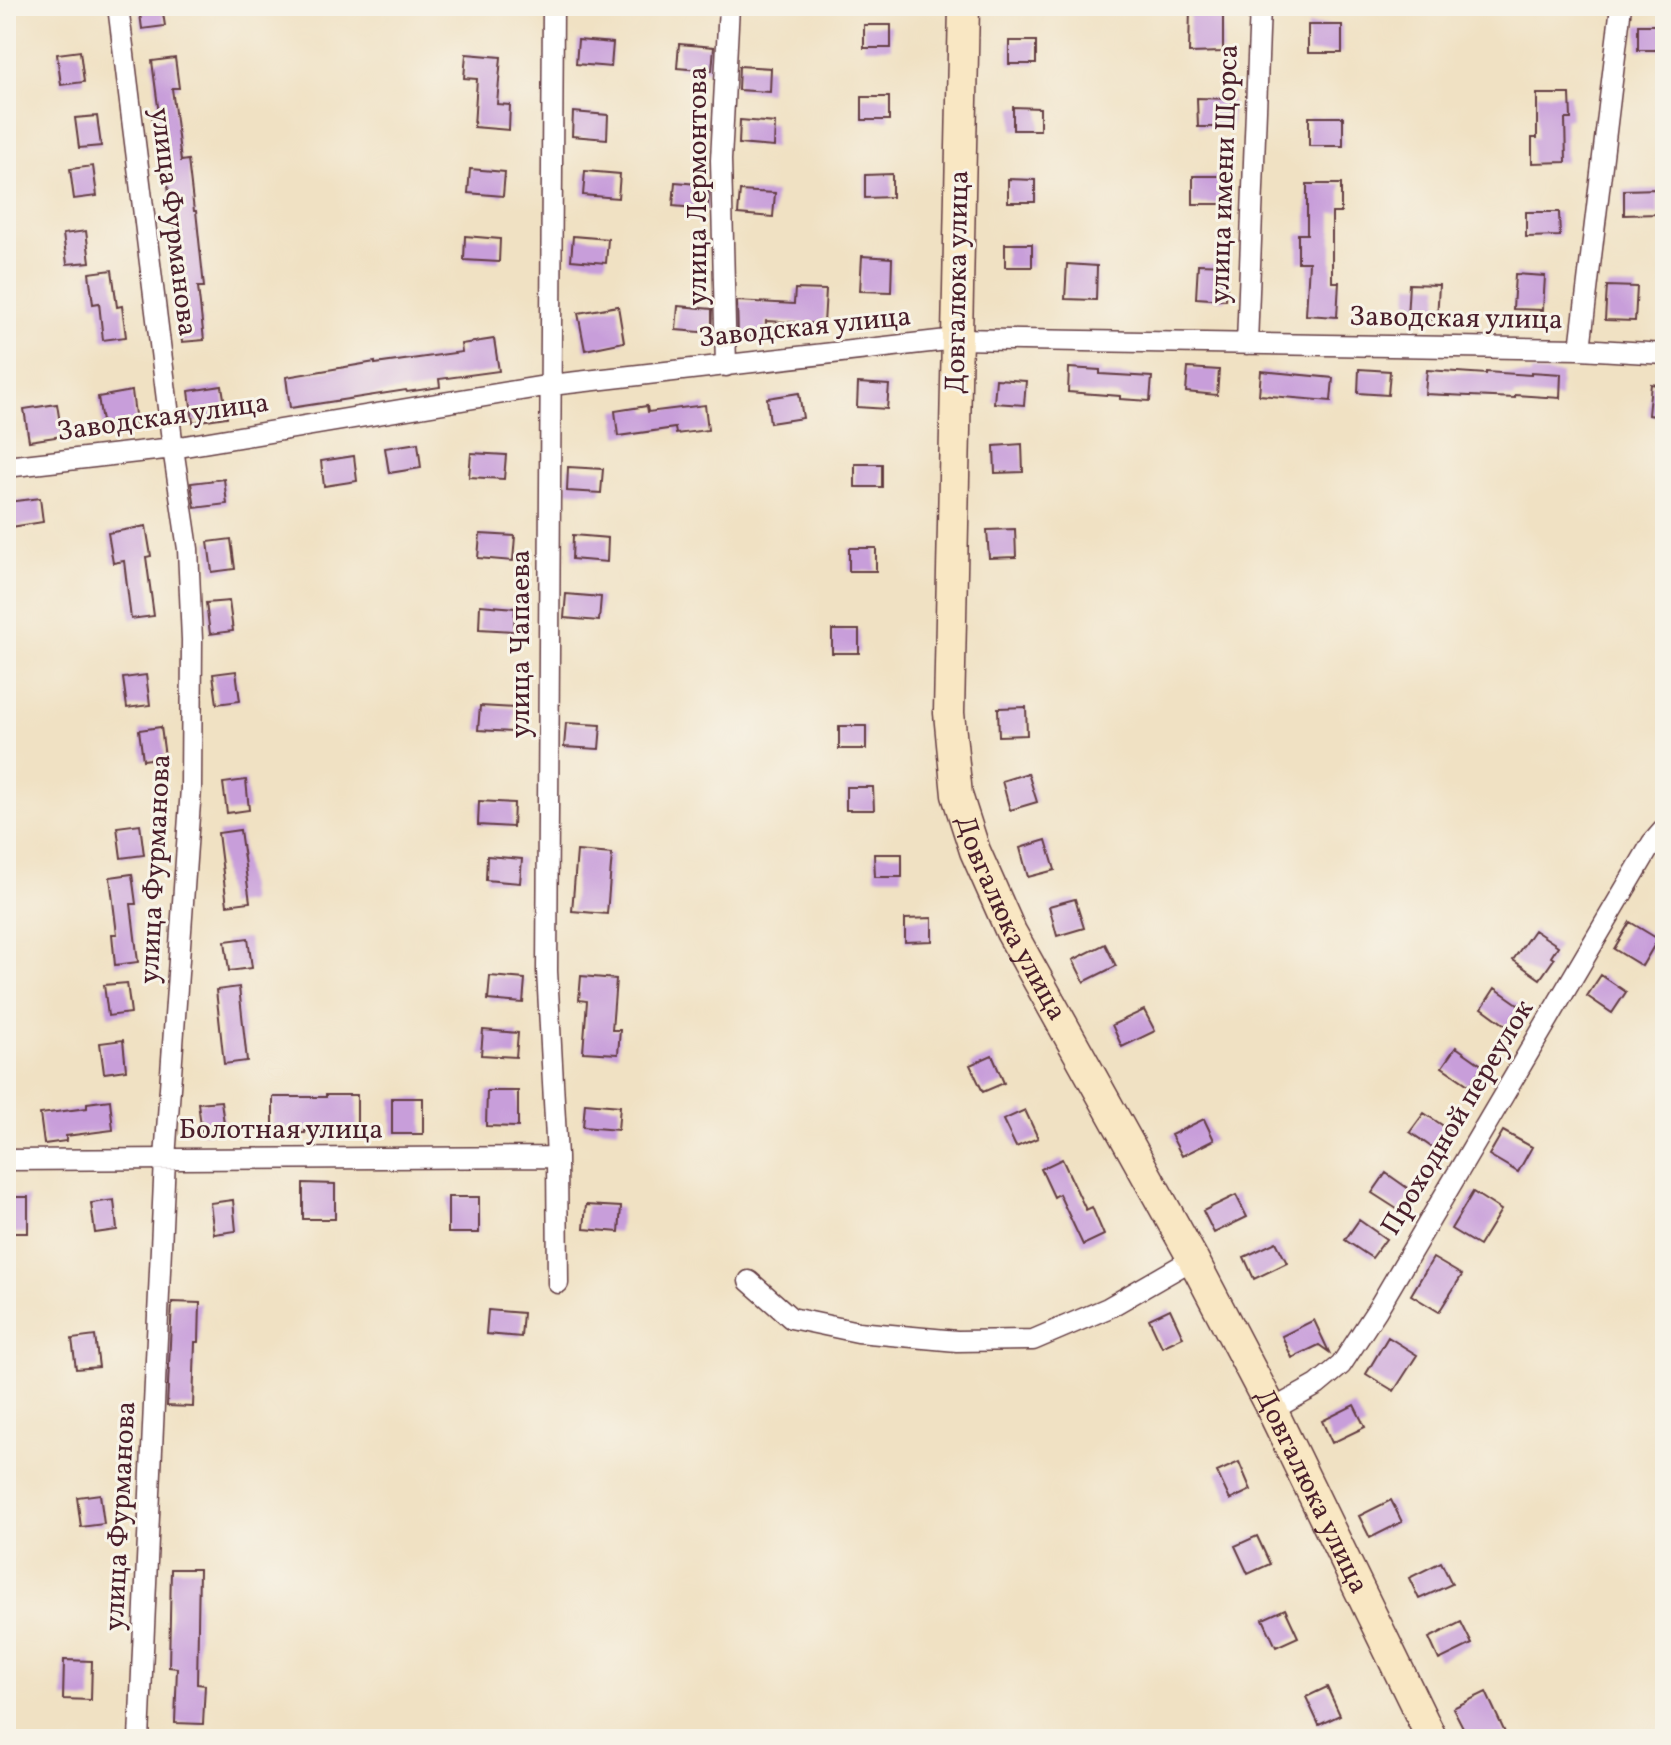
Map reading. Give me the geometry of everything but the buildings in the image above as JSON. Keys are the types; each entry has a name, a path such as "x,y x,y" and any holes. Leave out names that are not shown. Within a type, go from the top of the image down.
{"street":[{"name":"улица Фурманова","path":"118,6 188,549 192,640 191,773 165,1159 139,1739"},
{"name":"улица Чапаева","path":"553,6 547,971 557,1157 558,1283"},
{"name":"улица Лермонтова","path":"726,366 721,160 729,6"},
{"name":"Довгалюка улица","path":"964,6 949,713 957,795 975,851 1011,932 1193,1259 1272,1410 1432,1739"},
{"name":"улица имени Щорса","path":"1247,344 1260,6"},
{"path":"1580,349 1621,6"},
{"name":"Заводская улица","path":"6,467 173,448 551,385 956,339 1580,349 1665,354"},
{"name":"Проходной переулок","path":"1272,1410 1317,1385 1341,1365 1652,843 1665,828"},
{"name":"Болотная улица","path":"6,1160 557,1157"},
{"path":"749,1281 791,1318 858,1332 957,1341 1033,1340 1108,1308 1193,1259"}]}
